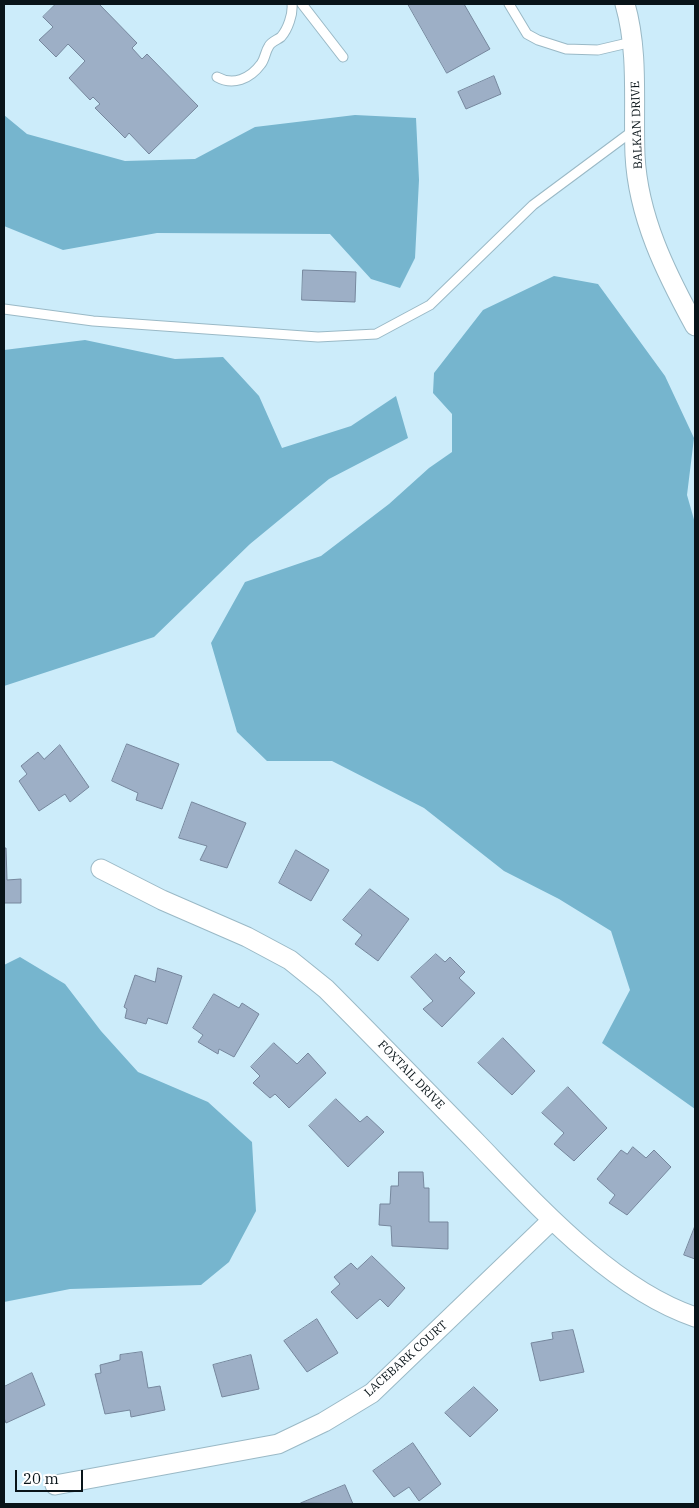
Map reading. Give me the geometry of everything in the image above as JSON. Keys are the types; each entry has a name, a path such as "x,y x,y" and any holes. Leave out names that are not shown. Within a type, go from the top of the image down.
{"street":[{"name":"BALKAN DRIVE","path":"625,4 631,24 636,156 642,203 656,246 674,288 695,326"},
{"name":"FOXTAIL DRIVE","path":"101,870 162,900 248,937 297,966 326,989 552,1220 617,1275 680,1312 695,1316"},
{"name":"LACEBARK COURT","path":"55,1485 278,1444 324,1422 372,1393 552,1220"}],"lane":[{"path":"217,76 225,81 235,82 247,77 262,64 269,45 282,36 290,21 292,4"},
{"path":"302,4 343,57"},
{"path":"509,4 527,34 538,40 566,49 598,50 632,42"},
{"path":"4,309 93,322 298,336 376,334 430,305 533,205 636,128"}],"shaded area":[{"path":"4,115 27,134 125,161 195,159 255,127 355,115 416,118 419,180 415,258 400,288 371,279 330,234 157,233 63,250 4,226"},
{"path":"554,276 598,284 665,376 694,438 687,495 695,523 695,1109 602,1043 630,990 611,931 559,899 504,871 424,808 332,761 267,761 237,732 211,643 245,582 321,556 389,504 429,468 452,452 452,414 433,393 434,373 483,310"},
{"path":"85,340 175,359 223,357 259,396 282,448 351,426 396,396 408,438 329,479 250,544 154,637 4,686 4,350"},
{"path":"20,957 65,984 101,1031 138,1072 208,1102 252,1142 256,1211 229,1262 201,1285 70,1289 4,1302 4,965"}],"building":[{"path":"56,4 99,4 137,43 132,48 142,59 147,54 198,106 149,154 129,133 125,138 95,108 100,104 93,97 90,100 69,78 85,61 68,44 56,57 39,40 53,27 43,17"},
{"path":"408,4 464,4 490,49 447,73"},
{"path":"494,76 501,94 466,109 458,92"},
{"path":"303,270 356,272 355,302 302,300"},
{"path":"127,744 179,764 162,809 136,800 138,793 112,781"},
{"path":"60,745 89,787 70,802 65,794 39,811 19,781 27,774 21,766 38,752 44,759"},
{"path":"192,802 246,823 227,868 200,860 207,846 179,838"},
{"path":"4,848 6,848 7,880 21,879 21,903 4,903"},
{"path":"296,850 329,870 311,901 279,883"},
{"path":"370,889 409,919 378,961 355,944 362,935 343,920"},
{"path":"436,954 445,962 450,957 465,972 459,978 475,993 442,1027 423,1009 433,1001 411,977"},
{"path":"158,968 182,976 167,1024 148,1018 146,1024 125,1018 127,1009 124,1007 135,975 155,982"},
{"path":"214,994 239,1008 242,1003 259,1014 234,1057 219,1049 218,1054 198,1042 203,1035 193,1028"},
{"path":"503,1038 535,1071 512,1095 478,1063"},
{"path":"274,1043 297,1064 308,1053 326,1073 289,1108 275,1094 270,1098 253,1083 260,1076 251,1067"},
{"path":"568,1087 607,1128 574,1161 554,1144 564,1133 542,1113"},
{"path":"336,1099 360,1122 367,1116 384,1132 348,1167 309,1126"},
{"path":"633,1147 646,1158 654,1150 671,1167 627,1215 609,1203 615,1195 597,1179 621,1150 627,1154"},
{"path":"399,1172 423,1172 424,1188 429,1188 429,1222 448,1222 448,1249 392,1246 391,1226 379,1225 380,1204 390,1204 391,1186 398,1186"},
{"path":"695,1226 695,1259 684,1255"},
{"path":"372,1256 405,1288 388,1307 380,1299 357,1319 331,1292 340,1284 334,1277 351,1263 357,1269"},
{"path":"317,1319 338,1353 307,1372 284,1341"},
{"path":"573,1330 584,1372 540,1381 531,1343 553,1339 552,1333"},
{"path":"142,1352 148,1388 160,1386 165,1410 131,1417 130,1410 105,1414 95,1374 101,1373 100,1365 120,1360 120,1355"},
{"path":"251,1355 259,1389 222,1397 213,1365"},
{"path":"32,1373 45,1405 6,1423 4,1418 4,1387"},
{"path":"474,1387 498,1410 470,1437 445,1413"},
{"path":"413,1443 441,1484 419,1501 409,1487 394,1497 373,1471"},
{"path":"345,1485 353,1504 301,1503"}]}
